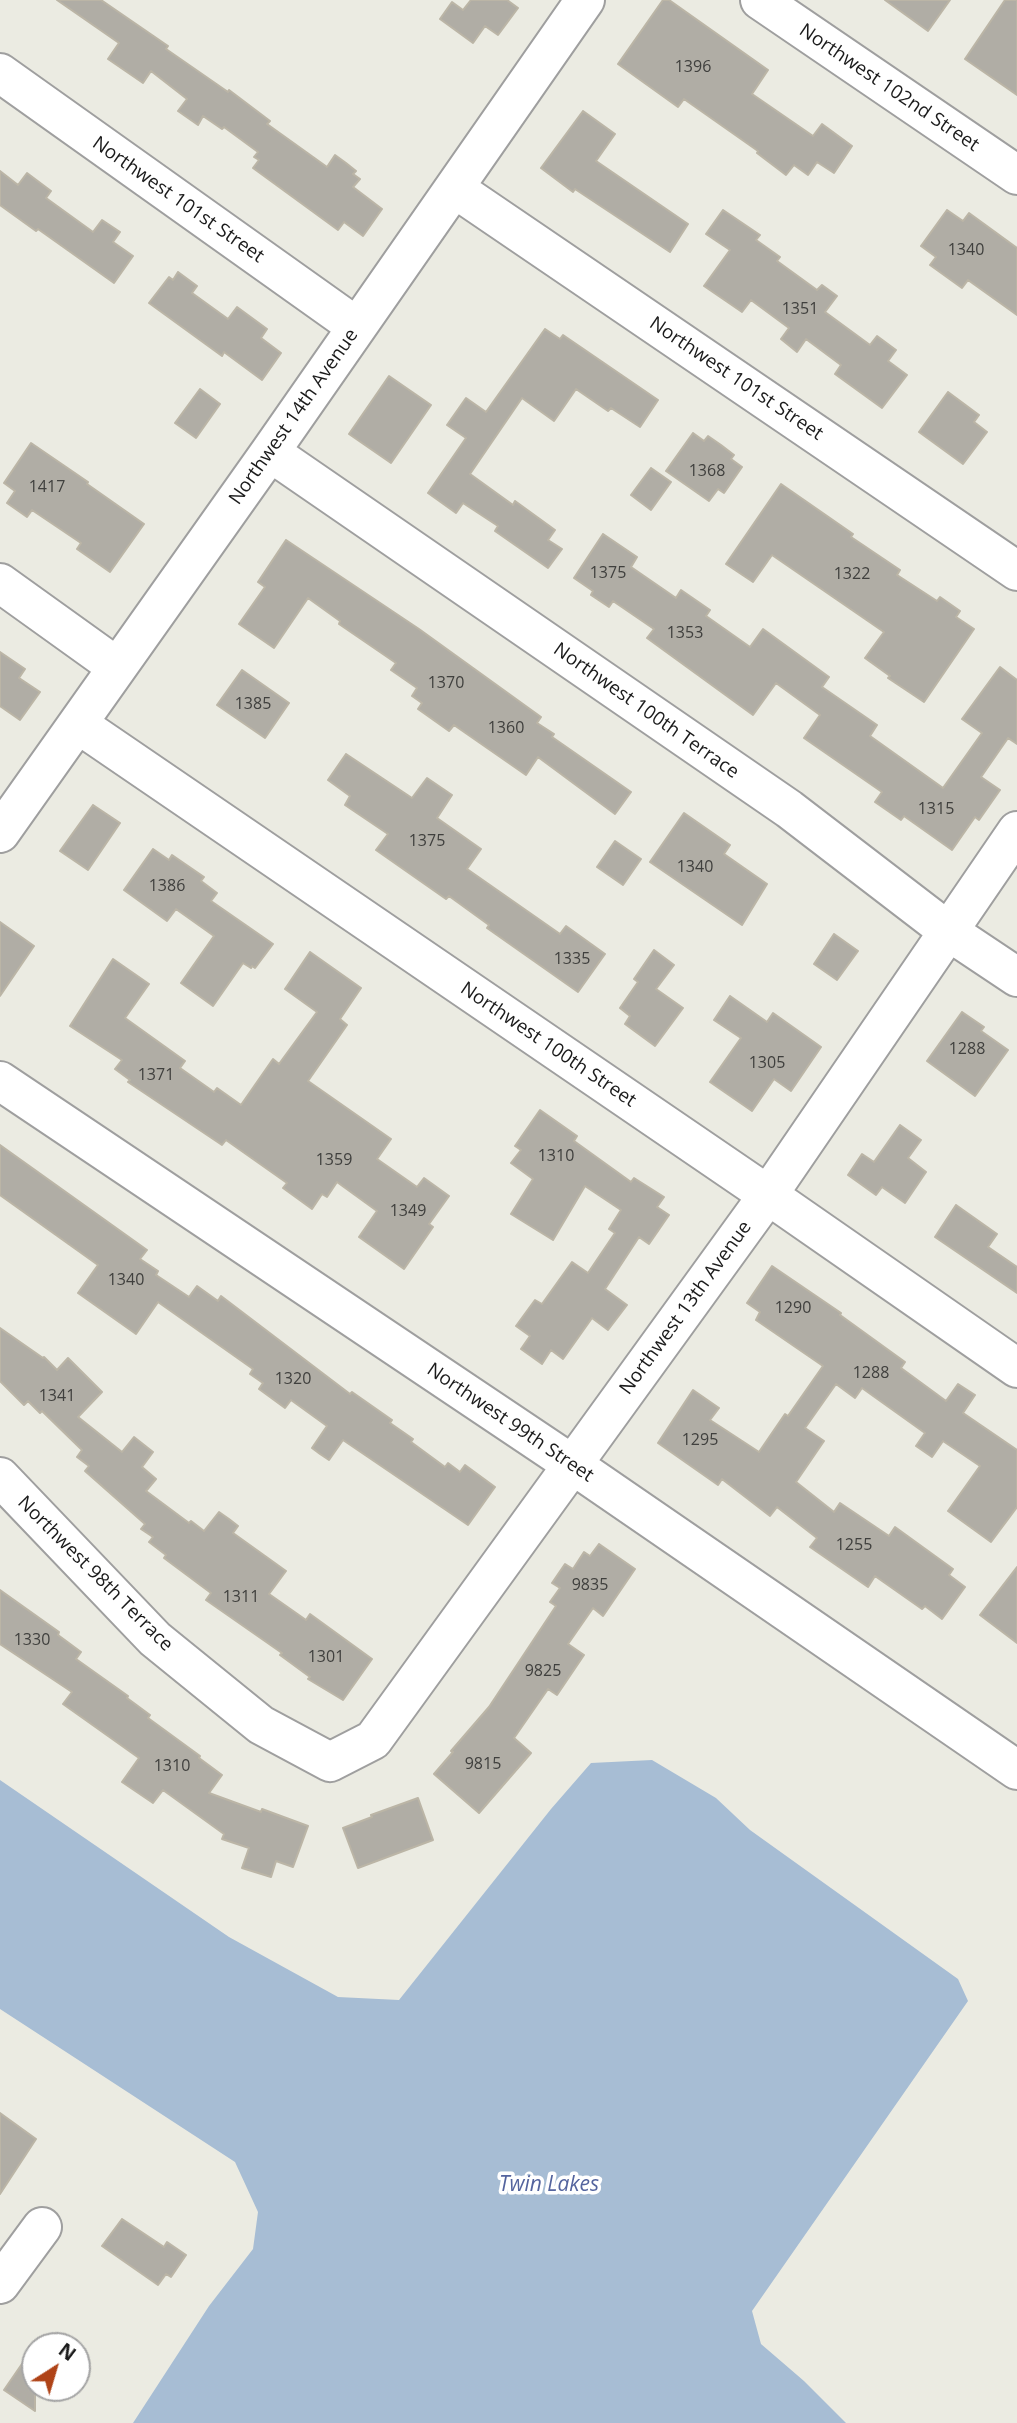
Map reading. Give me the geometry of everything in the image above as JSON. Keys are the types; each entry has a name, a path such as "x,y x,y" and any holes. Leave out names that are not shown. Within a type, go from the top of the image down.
{"street":[{"name":"Northwest 14th Avenue","path":"0,833 585,0"},
{"name":"Northwest 102nd Street","path":"760,0 1017,175"},
{"name":"Northwest 101st Street","path":"0,73 357,327"},
{"name":"Northwest 101st Street","path":"454,188 1017,571"},
{"name":"Northwest 100th Terrace","path":"270,452 789,809 948,931 1017,977"},
{"path":"0,583 117,667"},
{"name":"Northwest 100th Street","path":"78,724 1017,1368"},
{"name":"Northwest 13th Avenue","path":"330,1762 373,1740 768,1195 1017,831"},
{"name":"Northwest 99th Street","path":"0,1081 573,1465 1017,1770"},
{"name":"Northwest 98th Terrace","path":"0,1477 155,1639 261,1725 330,1762"},
{"path":"0,2284 42,2227"}],"water":[{"name":"Twin Lakes","path":"652,1760 716,1798 750,1830 958,1979 968,2001 752,2311 761,2344 804,2381 846,2423 133,2423 209,2306 253,2249 258,2212 235,2162 0,2009 0,1780 229,1937 338,1997 399,2000 551,1809 591,1763"}],"building":[{"path":"57,0 101,0 168,46 166,49 228,92 229,90 270,121 267,124 327,167 335,155 346,163 356,171 353,174 360,179 353,187 382,209 363,236 344,222 338,230 253,168 259,160 254,157 258,152 224,127 222,129 203,116 198,125 178,111 187,99 151,71 143,83 108,59 119,43"},
{"path":"471,0 507,0 518,8 498,35 485,26 473,43 440,19 452,2 463,10"},
{"path":"663,0 669,0 768,70 752,94 813,136 822,124 852,146 834,173 817,162 808,175 794,165 786,175 757,153 758,151 684,99 678,107 618,64"},
{"path":"885,0 950,0 928,31"},
{"path":"1005,0 1017,0 1017,95 965,59"},
{"path":"583,111 615,134 596,161 688,224 670,252 575,189 573,192 541,168"},
{"path":"0,171 18,185 27,173 51,191 46,198 93,232 102,220 120,232 113,242 133,256 114,283 0,205"},
{"path":"723,210 760,235 756,240 780,257 777,261 817,290 822,285 837,296 825,312 870,345 877,336 896,350 888,361 907,375 882,408 835,374 841,365 806,339 797,352 781,339 789,328 751,300 742,312 704,286 730,250 706,234"},
{"path":"947,210 963,221 969,213 1017,248 1017,315 968,280 962,288 930,265 936,257 921,246"},
{"path":"178,272 197,286 192,293 228,319 237,307 267,329 261,338 281,353 262,380 224,352 222,356 149,303 169,277 173,280"},
{"path":"545,329 560,339 563,335 658,400 640,427 611,408 608,411 576,389 554,421 522,398 470,474 513,505 515,501 555,530 548,540 562,549 548,568 495,531 498,526 463,503 456,513 428,493 466,438 447,425 466,398 486,412"},
{"path":"389,376 431,405 391,463 349,434"},
{"path":"200,389 220,404 196,438 175,423"},
{"path":"948,392 979,415 974,422 987,432 963,464 919,432"},
{"path":"693,433 704,441 708,436 721,445 734,455 731,459 742,467 724,493 718,489 709,501 666,471"},
{"path":"31,443 144,524 110,572 77,549 81,543 32,510 27,517 7,503 15,491 4,483"},
{"path":"651,468 671,482 651,510 631,495"},
{"path":"781,484 900,570 897,575 937,601 940,597 960,611 956,617 974,629 924,702 888,678 890,676 865,658 884,632 772,555 753,582 726,564"},
{"path":"603,534 637,557 631,567 676,598 681,590 710,610 706,616 750,647 763,629 829,677 822,687 877,725 870,736 943,788 982,733 962,719 1000,667 1017,680 1017,744 1008,738 981,777 1000,790 979,820 975,817 952,850 904,816 901,820 875,802 882,792 804,738 820,715 776,683 753,715 647,638 654,629 613,601 609,607 591,595 593,591 574,578"},
{"path":"286,540 419,629 541,717 537,723 554,734 552,737 631,792 615,814 538,757 526,775 454,725 449,731 418,709 422,703 412,696 417,688 391,670 396,663 339,624 340,621 308,598 274,648 239,624 265,587 258,582"},
{"path":"0,652 25,669 19,678 40,692 20,720 0,706"},
{"path":"242,670 289,703 265,738 217,705"},
{"path":"346,754 412,798 427,778 452,795 437,818 481,849 467,869 560,934 566,926 605,954 578,992 487,928 489,925 449,896 446,899 376,850 388,834 345,805 350,796 328,780"},
{"path":"93,805 120,823 88,870 60,851"},
{"path":"684,813 730,845 724,854 767,884 742,925 650,862"},
{"path":"615,841 641,859 623,885 597,867"},
{"path":"153,849 169,860 172,855 204,877 201,881 217,893 211,901 273,944 255,968 243,963 213,1006 181,983 214,936 176,909 167,921 124,890"},
{"path":"0,922 34,946 0,996"},
{"path":"834,934 858,951 837,980 814,964"},
{"path":"654,950 674,965 656,989 683,1008 655,1046 625,1024 630,1016 620,1008 638,982 634,979"},
{"path":"310,952 361,988 340,1019 347,1025 308,1081 391,1139 377,1159 417,1187 424,1178 449,1196 429,1224 433,1227 404,1269 359,1237 377,1211 337,1182 327,1197 322,1194 312,1209 283,1188 287,1183 226,1140 222,1145 128,1082 130,1080 115,1069 122,1060 70,1026 113,959 149,984 125,1018 185,1061 180,1068 214,1092 217,1088 241,1105 273,1059 279,1064 317,1012 285,989"},
{"path":"730,996 767,1022 773,1013 821,1047 791,1091 774,1079 752,1111 710,1082 741,1038 714,1020"},
{"path":"962,1012 984,1027 981,1031 1008,1050 975,1096 927,1061"},
{"path":"540,1110 577,1136 574,1141 631,1182 634,1178 664,1197 657,1207 669,1215 649,1244 639,1237 605,1289 627,1305 608,1330 592,1318 563,1359 551,1350 542,1364 521,1349 530,1336 516,1326 535,1300 542,1304 572,1262 588,1273 615,1233 609,1229 621,1210 585,1186 553,1240 511,1214 533,1179 511,1163 521,1150 515,1146"},
{"path":"900,1125 921,1140 908,1158 926,1172 905,1203 882,1187 876,1195 848,1175 862,1154 874,1162"},
{"path":"0,1145 147,1250 140,1259 158,1271 156,1275 189,1297 197,1286 218,1301 221,1296 350,1394 352,1392 392,1420 390,1423 413,1439 411,1442 445,1467 448,1463 460,1472 465,1465 495,1487 468,1525 343,1440 329,1460 320,1454 312,1448 327,1426 291,1400 285,1408 259,1389 263,1383 250,1374 253,1369 158,1302 136,1334 78,1293 98,1265 0,1195"},
{"path":"956,1205 997,1234 988,1247 1017,1267 1017,1293 935,1237"},
{"path":"772,1266 841,1313 840,1315 905,1362 901,1368 946,1401 958,1384 975,1395 963,1413 1017,1450 1017,1507 991,1542 948,1511 980,1466 943,1441 932,1457 916,1446 925,1433 862,1388 855,1398 836,1384 805,1428 824,1441 796,1482 834,1512 840,1503 889,1536 895,1527 953,1569 949,1575 965,1587 942,1619 925,1606 922,1609 875,1576 868,1587 810,1547 817,1538 777,1507 770,1516 722,1479 718,1485 658,1443 693,1390 719,1408 710,1420 759,1452 823,1366 756,1320 760,1312 747,1303"},
{"path":"0,1328 44,1357 57,1370 68,1358 102,1392 78,1417 122,1452 134,1437 153,1452 142,1467 156,1479 146,1491 204,1531 219,1512 229,1519 238,1526 233,1533 286,1571 269,1594 306,1620 310,1614 372,1659 343,1700 308,1679 310,1677 280,1655 282,1653 206,1600 211,1593 164,1558 166,1555 149,1542 153,1537 141,1529 145,1524 85,1471 89,1466 77,1457 82,1450 42,1411 40,1413 28,1401 24,1405 0,1381"},
{"path":"599,1544 635,1569 603,1616 593,1608 568,1644 584,1655 557,1695 548,1689 514,1738 531,1753 479,1813 434,1774 489,1707 556,1606 550,1602 560,1588 552,1583 565,1564 573,1569 584,1552 590,1556"},
{"path":"1017,1567 1017,1643 980,1615"},
{"path":"0,1590 59,1632 58,1635 81,1652 76,1659 128,1696 127,1698 150,1715 148,1718 222,1775 209,1793 308,1826 293,1867 276,1861 271,1877 242,1868 249,1848 222,1839 224,1834 163,1790 153,1803 122,1782 139,1758 63,1704 72,1692 0,1644"},
{"path":"418,1798 433,1840 358,1868 343,1828"},
{"path":"0,2113 36,2139 0,2194"},
{"path":"122,2219 164,2247 167,2242 186,2255 171,2277 166,2274 158,2285 102,2246"},
{"path":"21,2365 21,2402 4,2390"},
{"path":"22,2402 35,2402 35,2411"}]}
